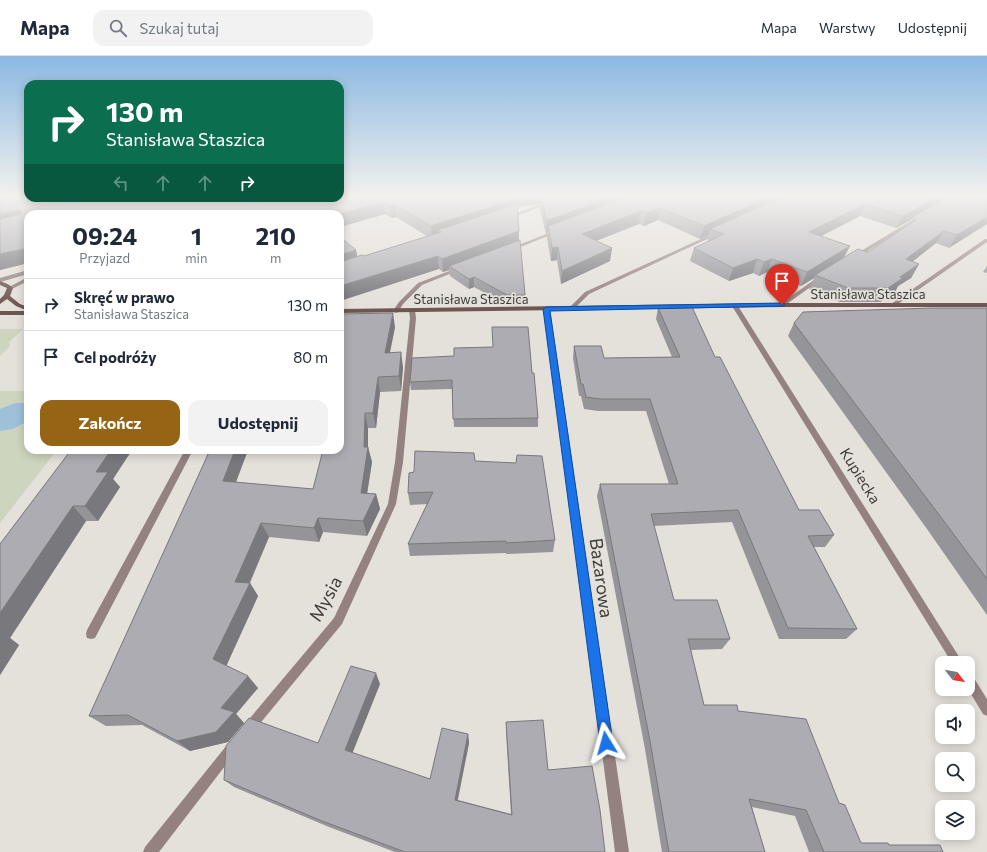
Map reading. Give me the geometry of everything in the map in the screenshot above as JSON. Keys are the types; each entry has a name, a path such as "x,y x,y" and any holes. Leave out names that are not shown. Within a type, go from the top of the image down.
{"main road":[{"path":"0,284 7,285 10,288 7,296 0,302"},
{"path":"7,296 18,305 24,307"},
{"name":"Stanisława Staszica","path":"344,311 782,305 987,305"},
{"path":"0,313 24,313"}],"street":[{"path":"506,251 556,232"},
{"path":"571,309 587,293 720,232"},
{"path":"847,261 896,232"},
{"path":"893,305 987,240"},
{"path":"396,310 420,284 463,268"},
{"path":"0,280 24,273"},
{"path":"782,305 823,276"},
{"path":"10,288 24,281"},
{"name":"Kupiecka","path":"735,306 954,656"},
{"name":"Bazarowa","path":"546,309 622,852"},
{"name":"Mysia","path":"150,852 198,789 338,621 392,504 399,462 413,318 412,310"},
{"path":"90,634 187,454"},
{"path":"975,690 987,710"}],"green space":[{"path":"0,329 23,329 9,342 10,346 0,356"},
{"path":"0,391 24,391 24,454 54,454 0,523"}],"water":[{"path":"15,403 24,403 24,423 13,429 0,431 0,409"}],"building":[{"path":"0,232 24,232 24,249 0,254"},
{"path":"441,232 516,232 442,259 438,256 344,285 344,261 362,255 364,256"},
{"path":"549,232 587,232 582,234 612,248 562,271 558,247 552,248"},
{"path":"719,232 809,232 850,246 807,272 772,259 764,262 757,259 733,268 694,248 724,234"},
{"path":"898,232 942,232 906,259 919,264 900,277 903,278 888,288 848,288 815,275 858,249 868,252"},
{"path":"948,232 962,232 957,235"},
{"path":"344,240 356,250 344,254"},
{"path":"520,240 525,295 507,295 474,277 469,279 449,266"},
{"path":"692,307 715,357 720,357 799,510 819,510 834,535 808,536 857,629 788,628 738,510 651,514 674,600 717,600 730,639 688,639 704,705 737,705 738,711 806,719 839,803 845,805 861,843 888,843 889,845 940,845 943,852 824,852 806,810 749,799 765,852 669,852 650,741 600,484 678,484 650,399 600,399 586,397 583,384 581,384 574,346 601,346 604,358 680,357 658,308"},
{"path":"987,308 987,579 794,323 803,312"},
{"path":"393,313 385,353 401,352 399,376 378,377 373,413 365,413 364,447 368,447 361,493 376,494 363,521 318,518 314,528 261,523 235,582 250,583 213,659 248,676 221,708 234,712 216,732 177,741 128,715 89,716 208,454 233,454 223,481 313,489 322,454 344,454 344,314"},
{"path":"492,327 528,327 538,418 453,419 452,380 410,382 412,358 454,356 454,348 493,347"},
{"path":"415,451 474,453 475,461 516,463 517,455 542,456 555,540 506,543 506,541 408,544 433,492 408,493 409,473 414,472"},
{"path":"68,454 108,454 96,472 108,472 85,506 73,506 0,613 0,544"},
{"path":"351,666 376,673 345,750 430,779 442,728 468,734 455,800 512,815 506,722 543,720 548,770 592,766 600,810 605,852 405,852 322,821 224,780 226,746 249,718 318,743"}],"route":[{"path":"606,743 546,309 782,305"}]}
